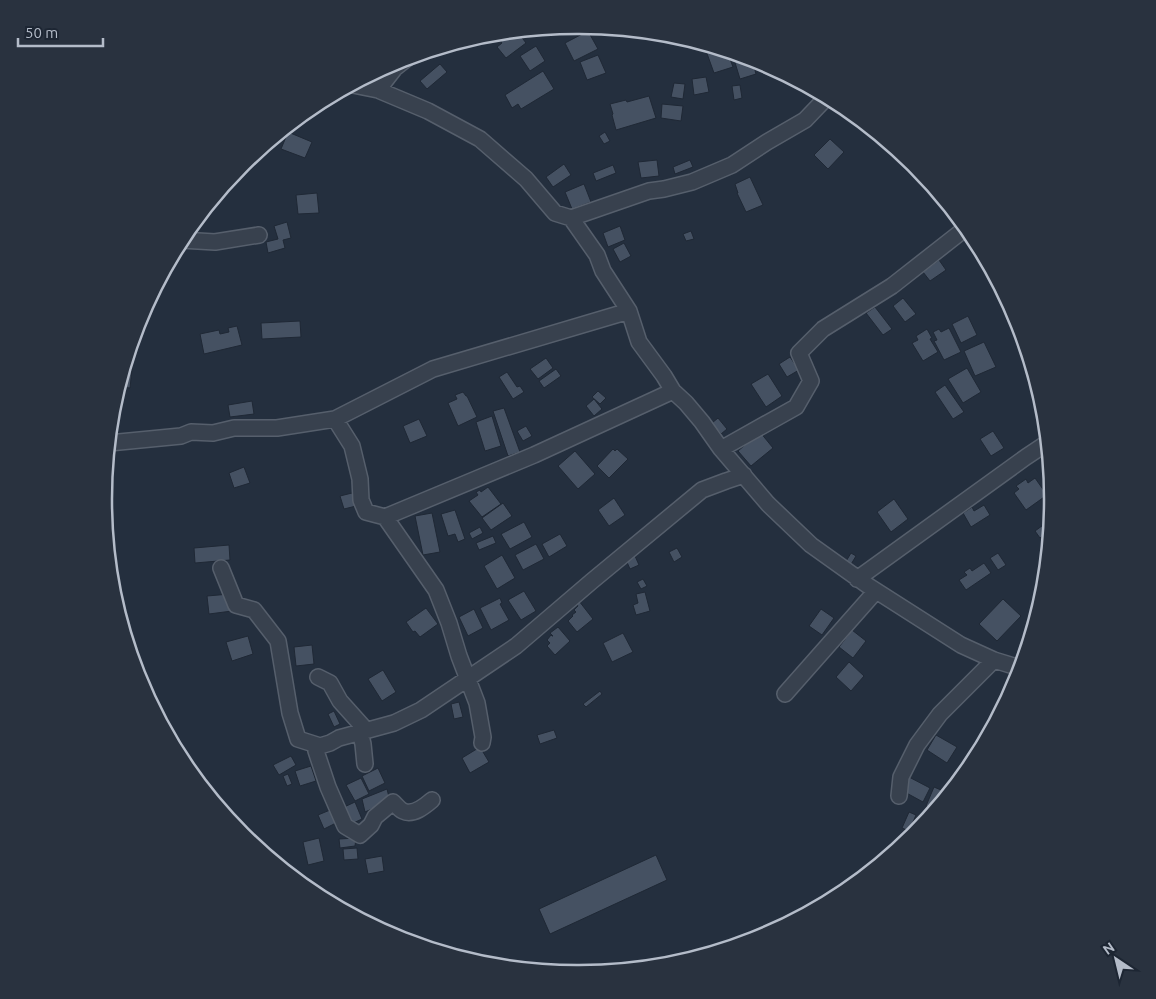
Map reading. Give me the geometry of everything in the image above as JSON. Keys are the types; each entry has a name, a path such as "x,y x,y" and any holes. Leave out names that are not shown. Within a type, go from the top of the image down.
{"street":[{"path":"378,90 391,73"},
{"path":"362,87 378,90 428,111 480,139 526,179 555,213 572,218 649,191 692,182 732,165 805,120 822,103"},
{"path":"572,218 597,255 603,271 629,311 639,342 673,391 702,422 721,448 768,504 811,545 876,591 961,645 994,660 1013,666"},
{"path":"721,448 796,407 811,381 798,353 823,328 892,286 960,233"},
{"path":"191,241 215,242 259,235"},
{"path":"116,442 181,436 191,432 213,433 234,428 278,428 335,419 433,369 629,311"},
{"path":"335,419 352,446 360,479 361,500 366,512 385,517 534,456 673,391"},
{"path":"858,578 1041,447"},
{"path":"221,568 236,605 254,610 278,641 290,713 298,739 320,746 339,738 394,723 421,710 516,646 702,490 744,475"},
{"path":"385,517 436,590 477,703 483,738 482,743"},
{"path":"785,694 876,591"},
{"path":"899,796 901,778 923,736 940,714 994,660"},
{"path":"318,677 330,683 340,701 363,731 364,764"},
{"path":"320,746 316,751 318,759 345,826 360,835 371,825 375,817 394,802 401,810 409,813 422,808 432,800"}],"building":[{"path":"582,34 590,34 598,49 574,61 565,43"},
{"path":"522,38 526,43 506,58 497,47 502,43 500,41"},
{"path":"536,46 545,61 530,71 520,56"},
{"path":"706,52 730,59 733,67 714,73"},
{"path":"598,55 606,73 587,80 580,62"},
{"path":"734,61 755,68 756,74 740,79"},
{"path":"440,64 447,72 427,89 420,81"},
{"path":"543,71 554,89 521,109 518,104 512,108 505,95"},
{"path":"706,77 709,92 694,95 692,79"},
{"path":"674,83 685,84 683,99 671,97"},
{"path":"740,85 742,98 734,100 732,86"},
{"path":"649,96 656,118 616,130 610,104"},
{"path":"662,104 683,106 681,121 661,118"},
{"path":"605,132 610,141 604,144 599,136"},
{"path":"290,133 312,142 305,158 281,149 286,136"},
{"path":"830,139 844,152 828,169 814,155"},
{"path":"657,160 659,176 641,178 638,162"},
{"path":"690,160 693,167 675,174 673,167"},
{"path":"564,164 571,175 553,187 546,177"},
{"path":"613,165 616,173 596,181 593,173"},
{"path":"750,177 763,205 746,212 735,184"},
{"path":"584,184 591,202 572,209 565,192"},
{"path":"317,193 319,213 298,214 296,195"},
{"path":"287,222 291,238 283,240 285,248 268,253 266,242 278,239 274,226"},
{"path":"620,226 625,240 608,247 603,233"},
{"path":"691,231 694,239 686,241 683,234"},
{"path":"624,243 631,256 620,262 613,249"},
{"path":"939,260 946,270 930,281 923,272"},
{"path":"903,298 916,314 905,322 893,306"},
{"path":"875,307 892,329 883,335 866,313"},
{"path":"968,316 977,335 961,343 952,324"},
{"path":"300,321 301,337 262,339 261,323"},
{"path":"237,326 242,345 204,354 200,334 219,330 220,334 229,332 228,328"},
{"path":"949,328 961,352 944,360 934,341 937,340 933,332 939,329 941,332"},
{"path":"927,329 932,338 930,339 938,352 923,361 912,343 918,340 916,336"},
{"path":"984,342 996,367 975,376 964,351"},
{"path":"790,357 799,370 787,377 779,364"},
{"path":"546,358 553,368 538,379 530,369"},
{"path":"967,368 981,392 963,403 948,379"},
{"path":"132,369 130,388 126,388"},
{"path":"556,369 561,376 544,388 539,381"},
{"path":"507,372 517,387 520,386 524,392 513,399 499,377"},
{"path":"768,374 782,396 766,407 751,384"},
{"path":"945,385 964,412 953,419 935,392"},
{"path":"598,391 606,398 600,404 592,397"},
{"path":"463,392 467,396 477,417 458,426 448,403 457,399 455,395"},
{"path":"594,399 602,409 594,416 586,406"},
{"path":"252,401 254,414 230,417 228,405"},
{"path":"504,408 520,452 508,456 493,411"},
{"path":"492,416 501,446 485,451 476,422"},
{"path":"718,418 727,429 721,434 712,423"},
{"path":"419,419 427,436 410,443 403,426"},
{"path":"526,426 532,436 523,441 517,431"},
{"path":"993,431 1004,448 991,456 980,439"},
{"path":"760,432 773,448 751,466 738,451"},
{"path":"613,449 615,451 617,449 628,459 609,478 597,466"},
{"path":"575,451 595,474 578,489 558,466"},
{"path":"244,467 250,483 234,488 229,473"},
{"path":"1035,478 1044,490 1044,497 1026,510 1014,493 1019,489 1016,486 1026,479 1028,483"},
{"path":"488,487 501,504 482,517 469,501 478,495 476,492 480,490 481,492"},
{"path":"352,493 356,506 344,509 340,496"},
{"path":"614,498 625,515 609,526 598,510"},
{"path":"894,499 908,519 891,532 877,512"},
{"path":"503,503 512,516 491,530 482,518"},
{"path":"984,505 990,515 971,527 963,513 972,507 974,511"},
{"path":"455,510 465,539 458,542 455,534 448,536 441,514"},
{"path":"432,513 440,552 423,555 415,516"},
{"path":"524,522 532,537 510,549 501,534"},
{"path":"1043,525 1042,536 1040,538 1035,531"},
{"path":"480,527 483,533 472,539 469,533"},
{"path":"560,534 567,546 549,557 542,544"},
{"path":"493,536 496,543 479,550 476,543"},
{"path":"536,544 544,559 523,570 515,555"},
{"path":"229,545 230,560 195,563 194,548"},
{"path":"677,548 682,557 674,562 669,552"},
{"path":"851,553 856,556 850,566 845,563"},
{"path":"998,553 1006,565 998,570 990,558"},
{"path":"502,555 515,578 497,589 484,566"},
{"path":"635,556 639,565 630,569 626,560"},
{"path":"984,563 991,573 966,590 959,580 967,575 964,572 970,568 972,571"},
{"path":"643,579 647,586 641,589 637,582"},
{"path":"524,591 536,611 521,620 508,600"},
{"path":"645,592 650,611 636,615 633,605 638,603 636,594"},
{"path":"230,594 232,611 209,614 207,596"},
{"path":"500,598 502,603 500,604 509,620 491,630 480,608"},
{"path":"1003,599 1021,616 997,641 979,624"},
{"path":"579,601 593,619 577,632 568,621 576,612 574,610 578,606 576,603"},
{"path":"426,608 438,624 420,637 415,631 413,632 406,622"},
{"path":"474,609 483,628 468,636 459,617"},
{"path":"821,609 834,618 822,635 809,626"},
{"path":"558,627 570,641 555,655 547,646 550,643 547,640 551,635 553,636 550,633"},
{"path":"852,630 866,641 853,658 839,647"},
{"path":"623,633 633,652 612,662 603,643"},
{"path":"248,636 253,654 232,661 226,642"},
{"path":"312,645 314,664 296,666 294,647"},
{"path":"849,662 864,676 851,691 836,677"},
{"path":"383,670 396,692 382,701 368,679"},
{"path":"600,691 602,694 586,707 583,704"},
{"path":"459,702 463,717 454,719 451,704"},
{"path":"334,711 340,724 334,727 328,714"},
{"path":"554,730 557,738 540,744 537,735"},
{"path":"936,735 957,747 947,763 927,750"},
{"path":"480,747 489,762 470,773 462,758"},
{"path":"291,756 296,765 279,775 273,765"},
{"path":"311,766 316,781 300,786 295,771"},
{"path":"378,768 385,783 369,791 362,776"},
{"path":"288,774 292,784 287,786 283,776"},
{"path":"909,777 930,788 923,802 901,790"},
{"path":"361,778 369,794 355,801 346,785"},
{"path":"934,787 942,790 928,807 926,806"},
{"path":"387,789 390,801 365,812 362,799"},
{"path":"355,802 362,819 349,825 342,808"},
{"path":"330,810 336,823 324,829 318,815"},
{"path":"909,812 916,815 912,823 906,830 902,828"},
{"path":"319,838 324,861 308,865 303,842"},
{"path":"356,838 355,846 340,848 339,839"},
{"path":"357,848 358,859 344,860 343,849"},
{"path":"656,855 667,880 550,934 539,909"},
{"path":"382,856 384,871 368,874 365,859"}]}
